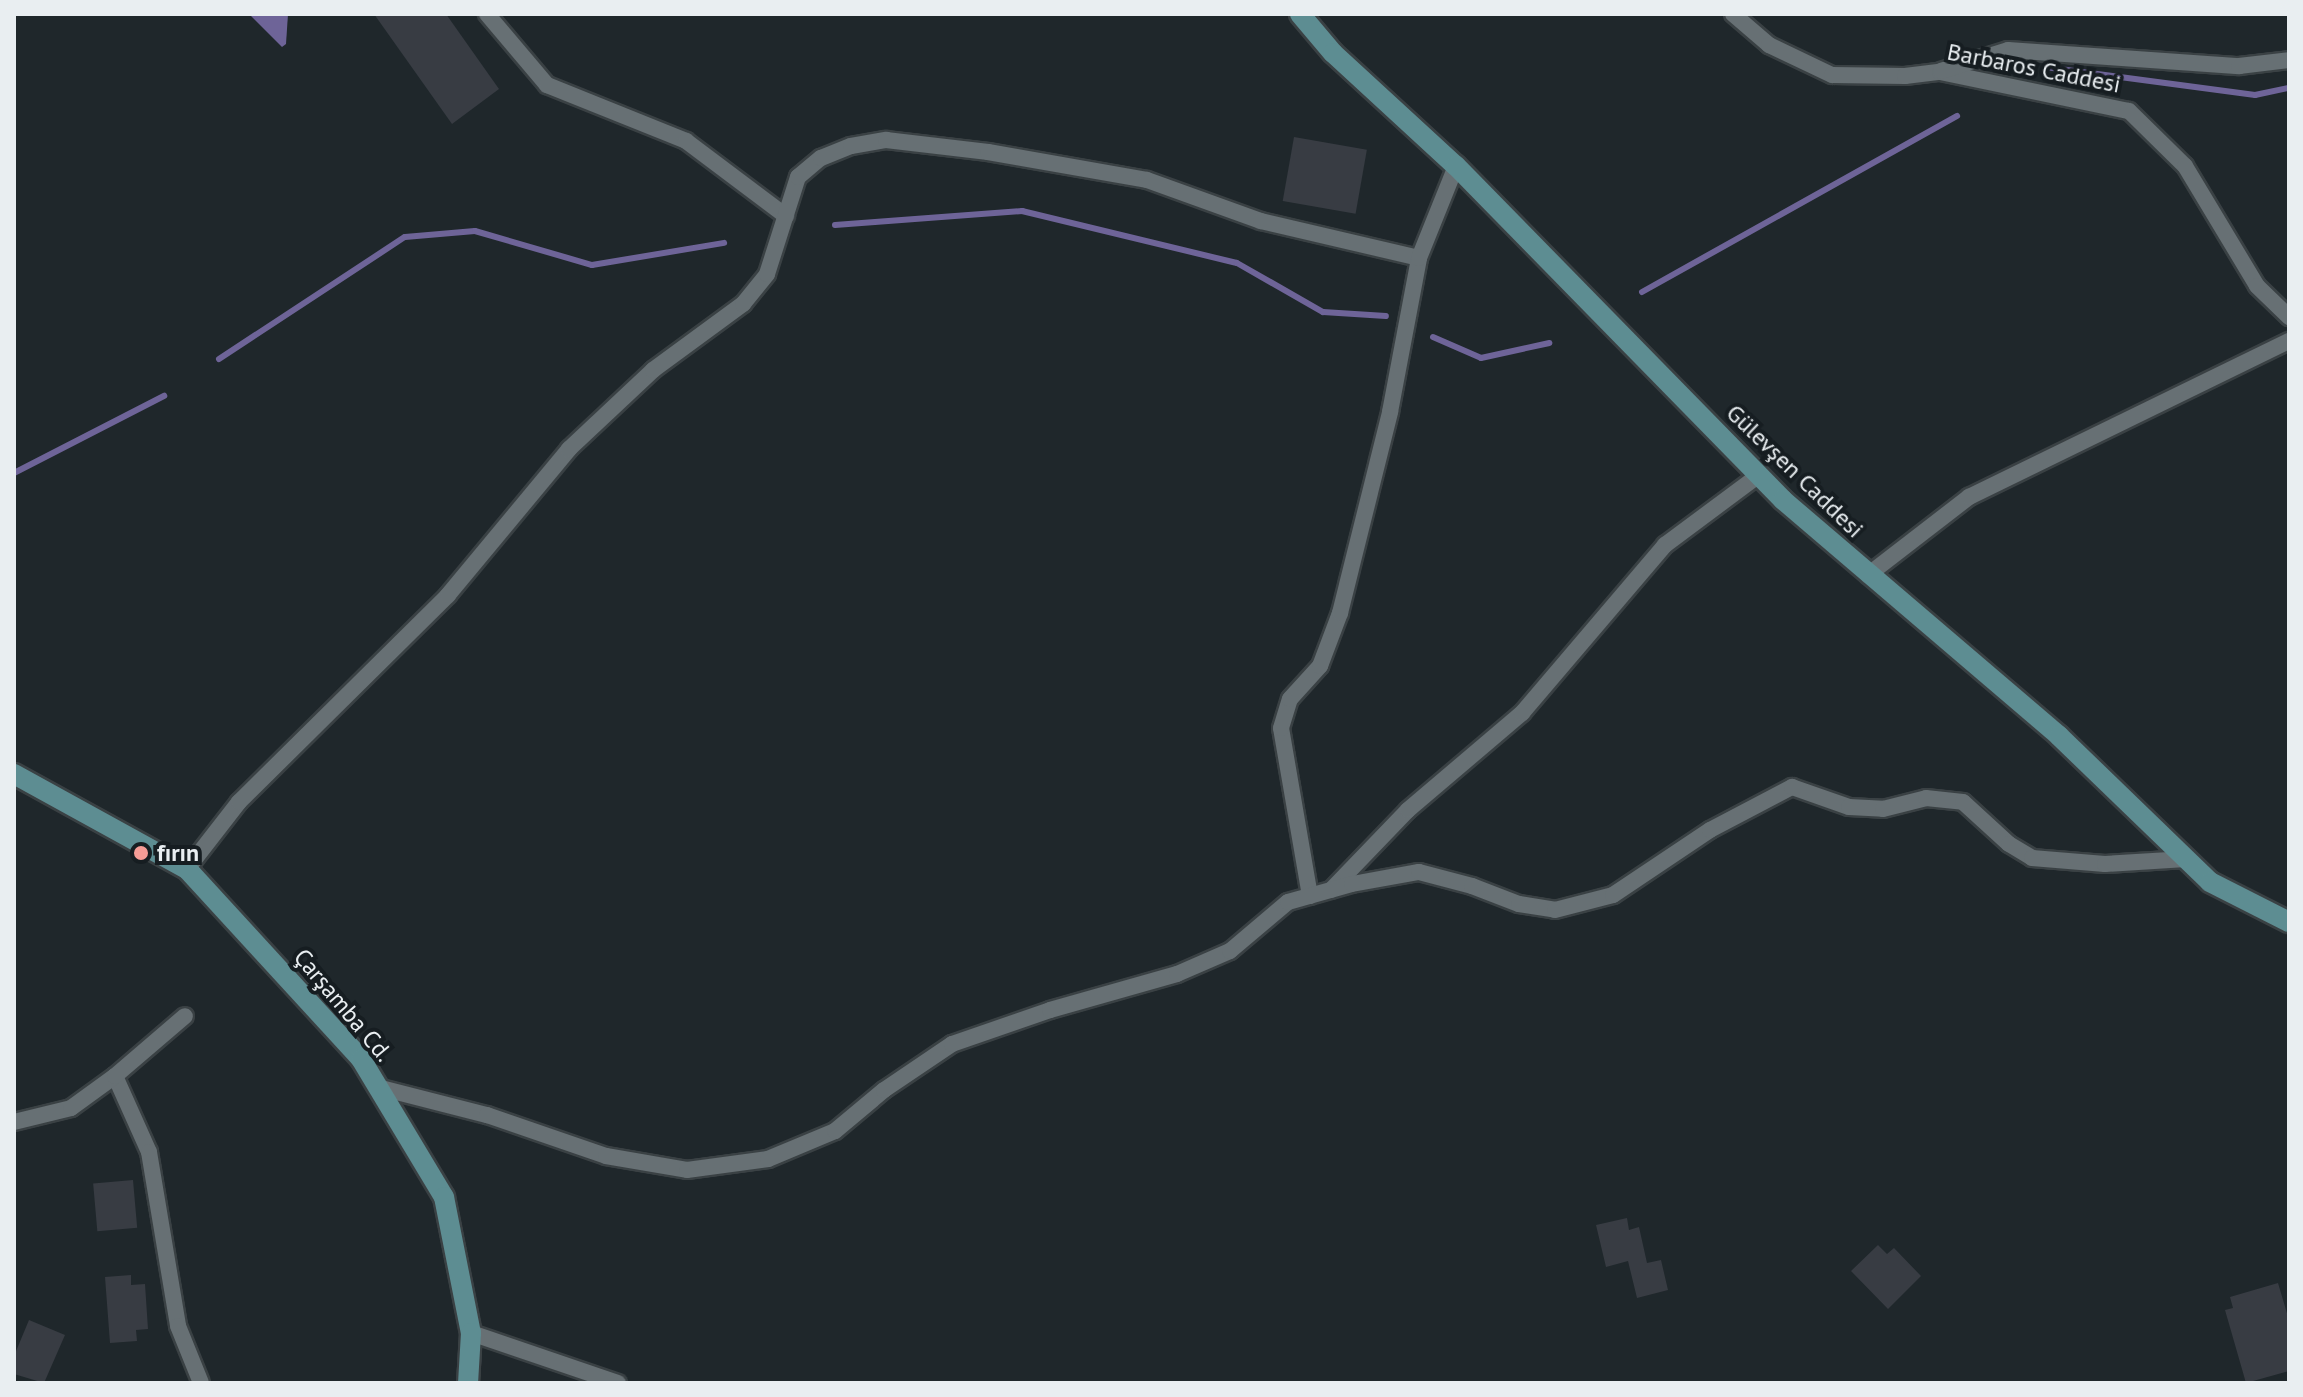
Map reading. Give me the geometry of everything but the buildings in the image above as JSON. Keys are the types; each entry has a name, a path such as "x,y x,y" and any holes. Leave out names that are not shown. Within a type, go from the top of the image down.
{"street":[{"path":"487,14 547,85 686,141 786,216"},
{"name":"Gülevşen Caddesi","path":"1300,14 1333,53 1456,166 1759,475 1868,575 2059,736 2210,882 2289,922"},
{"name":"Barbaros Caddesi","path":"1733,14 1769,45 1832,75 1905,76 1940,72 2129,111 2185,166 2257,286 2289,317"},
{"path":"1940,72 2008,50 2239,66 2289,60"},
{"path":"187,869 239,802 448,595 569,449 653,370 743,304 767,274 798,177 821,158 851,146 886,140 945,145 1147,180 1261,221 1419,258"},
{"path":"1310,896 1281,728 1290,699 1320,666 1340,613 1390,412 1419,258 1456,166"},
{"path":"1868,575 1969,497 2289,341"},
{"path":"1331,890 1408,810 1522,713 1665,545 1759,475"},
{"name":"Çarşamba Cd.","path":"14,774 187,869 361,1059 444,1197 471,1333 468,1383"},
{"path":"377,1087 487,1115 606,1156 687,1170 768,1159 835,1131 884,1090 952,1044 1050,1010 1177,974 1230,951 1288,902 1419,872 1472,886 1519,904 1555,910 1613,895 1710,830 1792,787 1849,807 1883,809 1926,798 1963,802 2009,844 2032,858 2105,864 2186,859"},
{"path":"14,1122 71,1108 115,1076 185,1016"},
{"path":"115,1076 149,1152 178,1326 201,1383"},
{"path":"471,1333 618,1383"}],"shaded area":[{"path":"249,14 288,14 286,44 282,47"}],"waterway":[{"path":"2045,67 2255,95 2289,88"},
{"path":"1642,292 1957,116"},
{"path":"835,225 1022,211 1237,263 1323,312 1386,316"},
{"path":"219,359 405,237 475,231 592,265 724,243"},
{"path":"1433,337 1481,358 1549,343"},
{"path":"14,473 164,396"}],"place":[{"name":"fırın","path":"141,853"}]}
